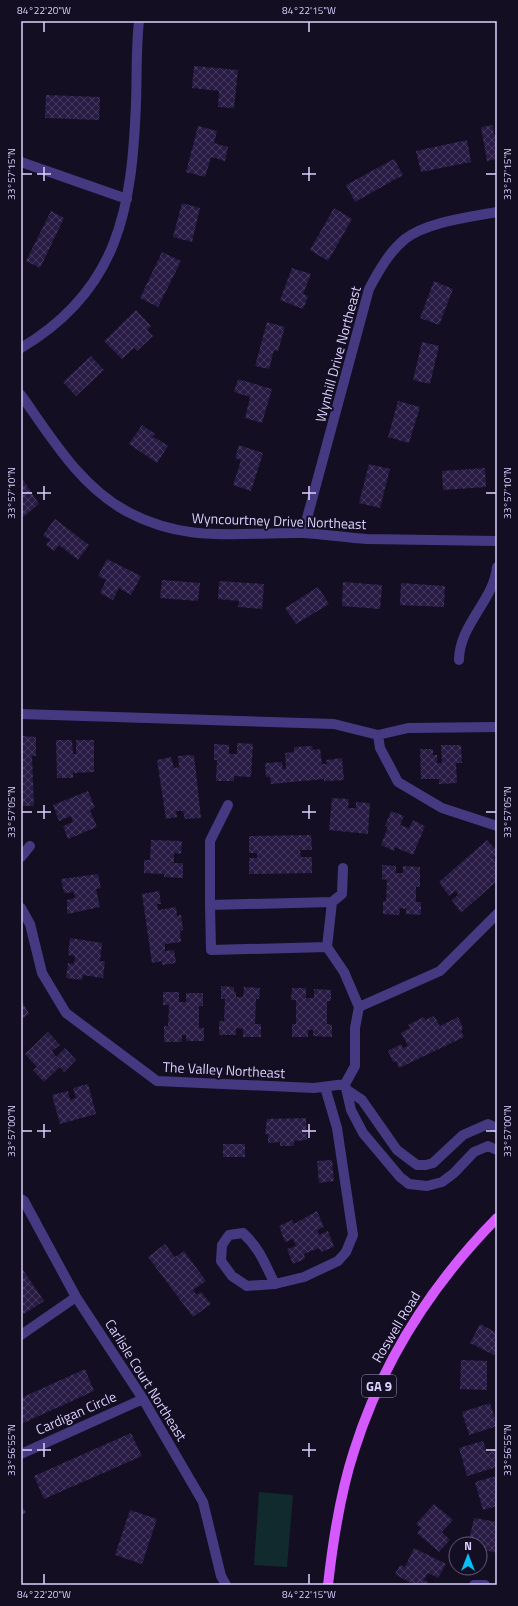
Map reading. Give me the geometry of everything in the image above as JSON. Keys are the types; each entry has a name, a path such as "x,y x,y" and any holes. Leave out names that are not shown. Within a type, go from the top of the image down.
{"main road":[{"name":"Roswell Road","path":"328,1585 332,1548 348,1471 364,1421 388,1367 419,1312 437,1286 497,1218"}],"street":[{"path":"21,348 43,334 66,315 83,296 100,272 112,250 121,226 127,198 136,104 137,43 139,21"},
{"path":"21,162 127,198"},
{"name":"Wynhill Drive Northeast","path":"304,533 369,289 376,275 391,254 405,239 433,226 497,212"},
{"name":"Wyncourtney Drive Northeast","path":"21,395 74,468 98,492 126,510 159,526 194,534 217,536 304,533 365,539 497,541"},
{"path":"459,660 463,640 496,580 497,566"},
{"path":"21,714 334,724 378,735 408,728 497,727"},
{"path":"378,735 380,748 398,782 442,808 497,826"},
{"path":"228,805 210,841 211,950 327,947"},
{"path":"21,857 30,846"},
{"path":"210,905 332,902 342,894 343,868"},
{"path":"332,902 327,947 344,972 359,1007 355,1028 355,1066 346,1087 351,1110 363,1133 400,1177 410,1184 427,1186 442,1182 454,1173 474,1152 488,1146 497,1150"},
{"name":"The Valley Northeast","path":"21,908 30,924 42,973 66,1013 157,1081 314,1088 346,1087"},
{"path":"359,1007 440,971 497,914"},
{"path":"275,1284 255,1244 243,1233 229,1235 222,1245 221,1261 232,1276 247,1286 275,1284 304,1277 338,1261 346,1252 353,1235 337,1128 325,1087"},
{"path":"346,1087 362,1100 397,1150 417,1165 433,1163 463,1135 488,1124 497,1128"},
{"name":"Carlisle Court Northeast","path":"21,1200 24,1201 76,1297 143,1399 203,1502 221,1576 226,1585"},
{"path":"21,1335 76,1297"},
{"name":"Cardigan Circle","path":"21,1454 143,1399"},
{"path":"474,1585 485,1585"}],"green space":[{"path":"259,1492 293,1495 287,1567 254,1565"}],"building":[{"path":"194,66 238,70 234,108 218,107 219,91 192,88"},
{"path":"46,95 100,97 99,120 45,118"},
{"path":"493,125 494,135 497,135 497,159 487,161 481,127"},
{"path":"198,126 217,131 214,143 228,147 225,161 211,157 205,177 186,172"},
{"path":"467,140 471,162 421,172 416,151"},
{"path":"394,159 403,175 355,202 346,185"},
{"path":"182,203 200,208 192,242 173,237"},
{"path":"334,208 352,219 328,261 310,250"},
{"path":"51,211 64,218 40,268 26,261"},
{"path":"162,252 181,261 158,307 140,298"},
{"path":"292,268 311,274 303,294 308,296 303,309 280,300"},
{"path":"434,281 453,289 439,325 420,318"},
{"path":"136,310 151,326 147,330 153,336 137,351 134,348 122,359 104,341"},
{"path":"267,322 285,327 278,351 274,350 269,369 255,366"},
{"path":"422,342 439,346 430,384 413,380"},
{"path":"91,356 104,370 76,396 63,382"},
{"path":"238,379 272,389 262,423 245,418 250,397 234,392"},
{"path":"398,401 420,407 409,443 388,437"},
{"path":"142,425 155,434 152,438 156,438 168,446 157,463 129,444"},
{"path":"239,445 263,453 251,491 233,485 241,460 235,458"},
{"path":"369,464 390,469 380,508 359,503"},
{"path":"485,468 486,487 443,490 442,471"},
{"path":"21,477 39,504 23,517 21,514"},
{"path":"55,519 89,545 78,560 59,545 54,551 46,545 50,540 43,535"},
{"path":"107,559 141,576 131,595 119,588 113,600 100,593 106,580 98,576"},
{"path":"162,580 200,583 198,601 160,598"},
{"path":"219,581 264,584 262,609 238,607 239,601 218,599"},
{"path":"343,582 382,585 380,609 342,606"},
{"path":"401,583 445,586 444,607 400,605"},
{"path":"318,587 329,604 296,624 285,608"},
{"path":"21,736 36,737 36,756 32,756 34,806 21,806"},
{"path":"56,740 72,740 73,754 76,754 76,740 94,740 94,772 73,773 73,778 57,778"},
{"path":"237,743 253,744 251,777 234,776 234,781 216,781 217,760 214,760 214,744 229,745 229,754 237,754"},
{"path":"441,745 461,745 462,763 456,763 457,783 439,784 439,779 421,779 420,749 433,749 433,755 437,755 437,763 442,763"},
{"path":"312,746 313,750 320,749 322,764 327,764 326,760 342,758 344,780 324,781 324,779 271,784 270,777 266,777 265,763 282,762 283,769 286,769 285,753 294,752 294,747"},
{"path":"194,755 201,818 185,819 183,811 176,811 177,817 166,819 157,760 171,757 174,768 179,767 178,756"},
{"path":"88,791 95,808 90,810 97,827 68,839 63,826 73,822 71,816 59,821 53,805"},
{"path":"332,798 349,799 348,808 356,808 356,802 370,803 368,834 329,830"},
{"path":"391,811 404,816 400,825 409,828 413,820 425,826 413,855 395,847 394,851 381,845 388,827 385,826"},
{"path":"311,835 312,850 300,850 301,857 312,857 312,873 249,874 249,858 257,858 257,853 249,853 249,836"},
{"path":"151,840 182,841 181,854 174,853 174,863 183,863 183,878 164,877 164,874 144,873 144,860 150,860"},
{"path":"487,840 497,851 497,854 493,858 497,861 497,881 461,913 452,900 458,895 456,891 449,896 439,882"},
{"path":"382,865 396,866 396,873 403,873 403,866 420,867 420,887 416,887 416,902 421,902 421,915 406,914 406,909 400,908 399,915 383,914 383,901 386,901 387,880 382,879"},
{"path":"98,874 101,888 96,889 100,907 67,914 67,900 75,898 74,892 64,893 61,879"},
{"path":"159,891 161,904 157,904 158,910 176,907 177,916 181,915 183,930 180,931 181,942 165,944 165,951 174,950 176,963 162,965 162,961 152,963 142,894"},
{"path":"70,938 102,943 100,961 105,961 103,978 83,975 82,980 66,978 68,963 74,964 75,956 68,955"},
{"path":"221,986 234,987 236,997 243,997 244,987 260,988 259,999 256,999 255,1024 261,1024 261,1037 243,1037 243,1029 236,1028 236,1035 219,1035 219,1021 224,1021 225,999 221,999"},
{"path":"292,988 306,988 306,998 314,998 314,989 331,990 331,1001 327,1001 327,1024 332,1025 332,1037 313,1036 313,1030 308,1030 308,1037 292,1037 292,1024 296,1024 296,1000 291,1000"},
{"path":"163,992 179,992 179,1002 186,1002 186,993 203,993 203,1006 199,1006 199,1028 204,1028 204,1041 186,1041 186,1035 182,1035 182,1042 164,1042 164,1026 168,1026 169,1005 163,1005"},
{"path":"21,999 29,1014 21,1019"},
{"path":"434,1016 440,1026 458,1017 463,1028 461,1031 464,1037 399,1068 396,1061 393,1062 388,1051 401,1044 403,1048 408,1046 401,1033 410,1028 408,1025 424,1017 425,1020"},
{"path":"48,1032 60,1045 52,1051 56,1057 65,1048 76,1060 64,1072 60,1067 44,1082 33,1070 37,1067 25,1054"},
{"path":"88,1084 96,1114 60,1124 52,1095 68,1091 70,1100 76,1098 73,1088"},
{"path":"306,1118 307,1140 294,1141 294,1146 280,1146 280,1142 268,1143 268,1134 265,1134 267,1119"},
{"path":"223,1144 245,1144 245,1157 223,1157"},
{"path":"332,1160 334,1181 319,1183 317,1161"},
{"path":"317,1211 324,1227 317,1230 319,1235 328,1231 334,1247 321,1252 319,1248 304,1254 305,1259 293,1264 287,1249 296,1246 293,1239 285,1242 279,1226 292,1220 294,1224"},
{"path":"165,1244 175,1257 184,1251 206,1281 193,1290 197,1295 201,1292 211,1304 193,1317 148,1257"},
{"path":"21,1267 44,1301 24,1314 21,1310"},
{"path":"480,1324 497,1333 497,1349 494,1355 470,1343"},
{"path":"461,1360 487,1361 487,1390 460,1389"},
{"path":"85,1369 94,1391 21,1424 21,1398"},
{"path":"490,1403 497,1426 469,1435 462,1412"},
{"path":"131,1433 142,1456 44,1499 34,1476"},
{"path":"483,1441 487,1453 497,1450 497,1467 467,1476 459,1448"},
{"path":"496,1476 497,1506 483,1510 475,1482"},
{"path":"434,1504 453,1520 442,1532 448,1538 448,1542 439,1552 417,1533 421,1528 416,1524"},
{"path":"21,1505 26,1512 21,1517"},
{"path":"130,1510 157,1519 142,1564 115,1555"},
{"path":"474,1518 497,1522 497,1553 488,1551 488,1536 470,1536"},
{"path":"414,1548 446,1564 438,1578 428,1573 424,1580 428,1582 427,1585 414,1585 395,1574 400,1565 405,1567"}]}
